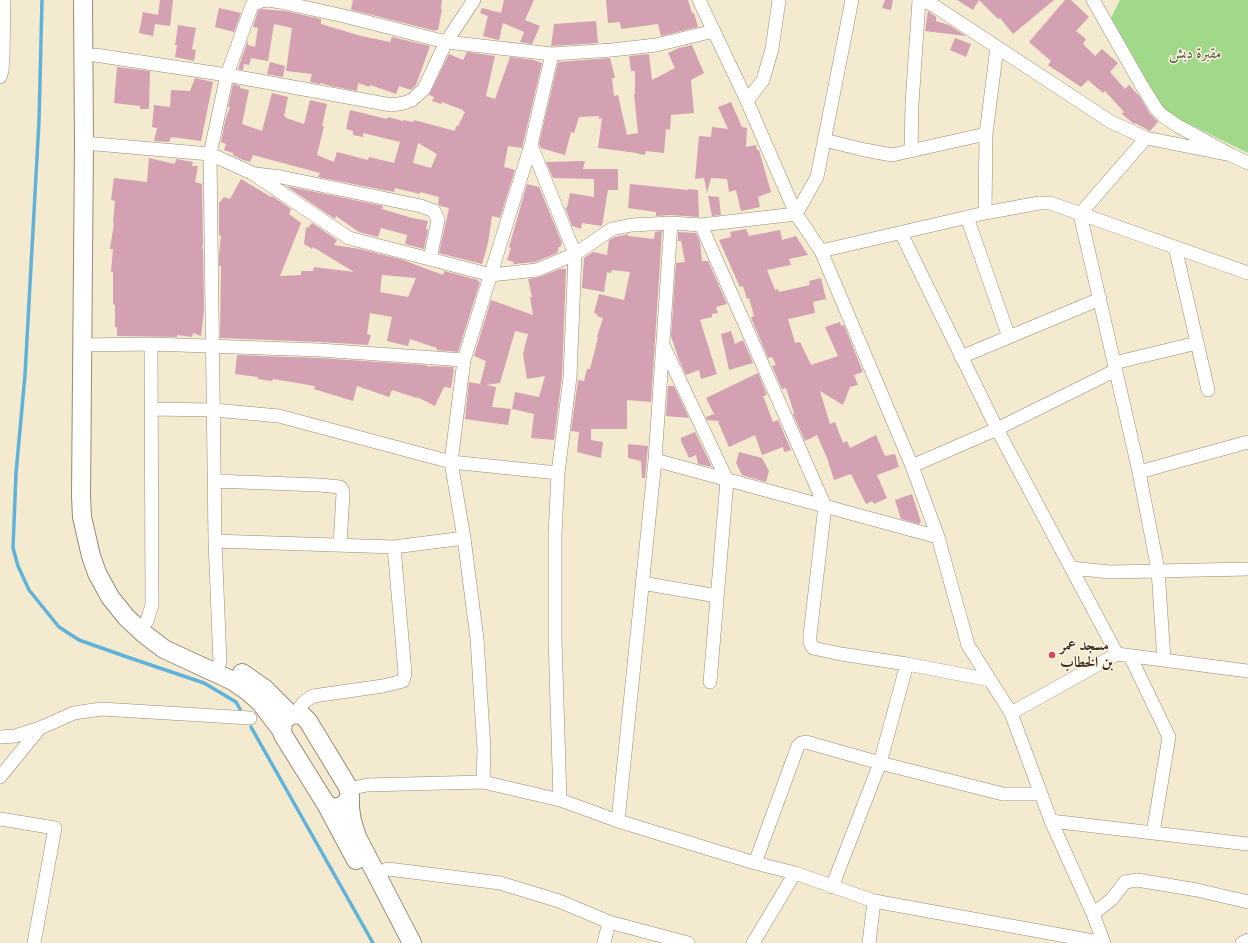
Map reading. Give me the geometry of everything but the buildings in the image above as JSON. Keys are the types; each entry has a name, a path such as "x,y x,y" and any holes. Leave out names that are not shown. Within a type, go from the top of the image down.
{"street":[{"path":"0,77 3,59 4,0"},
{"path":"83,0 89,144 88,345 81,496 82,517 91,556 97,573 110,597 126,617 143,626 164,649 218,668 235,669 265,689 293,714 302,715 308,721 349,792 352,821 358,837 412,943"},
{"path":"89,144 95,55 95,0"},
{"path":"399,943 326,804 282,731 260,702 218,668 210,154 227,75 252,5 261,1 269,0 344,16 446,42 552,54 656,45 714,31"},
{"path":"95,55 227,75 391,105 412,100 424,89 446,42 474,0"},
{"path":"699,0 747,102 796,214 821,251 912,466 938,537 968,645 1010,713 1051,820 1093,914 1104,943"},
{"path":"747,102 763,80 772,49 779,0"},
{"path":"796,214 817,177 852,0"},
{"path":"1093,0 1157,110 1178,126 1248,163"},
{"path":"911,151 912,104 928,1 1111,122 1146,138 1231,155"},
{"path":"985,213 986,134 997,47"},
{"path":"484,782 484,749 477,639 464,538 451,462 464,360 531,145 552,54"},
{"path":"824,140 892,155 986,134"},
{"path":"1080,214 1146,138"},
{"path":"89,144 210,154 252,173 349,238 491,275 537,270 575,254 612,229 632,225 671,223 701,225 796,214"},
{"path":"531,145 575,254 570,376 558,473 556,535 555,639 560,800"},
{"path":"252,173 415,205 434,211 438,220 430,259"},
{"path":"821,251 985,213 1039,203 1050,203 1248,273"},
{"path":"1080,214 1139,472 1158,570 1164,660"},
{"path":"967,217 1008,337"},
{"path":"618,821 655,460 671,223"},
{"path":"701,225 825,506 810,635 810,642 813,648 990,680"},
{"path":"901,233 997,429 1071,568 1123,655 1169,737 1152,833"},
{"path":"1175,247 1208,390"},
{"path":"962,357 1100,299"},
{"path":"912,466 997,429 1115,367 1197,343"},
{"path":"88,345 151,344 319,350 464,360"},
{"path":"143,626 152,605 151,344"},
{"path":"663,345 727,480 710,682"},
{"path":"151,409 214,410 279,416 451,462 558,473"},
{"path":"1139,472 1248,442"},
{"path":"655,460 938,537"},
{"path":"214,481 340,487 343,493 340,545"},
{"path":"216,541 394,547 464,538"},
{"path":"282,731 285,718 293,714 304,702 313,696 383,686 403,681 405,673 394,547"},
{"path":"1071,568 1110,572 1248,568"},
{"path":"642,583 717,596"},
{"path":"1010,713 1123,655 1248,671"},
{"path":"832,887 880,764 908,664"},
{"path":"0,737 15,736 40,728 74,713 101,710 250,718"},
{"path":"0,777 40,728"},
{"path":"755,863 798,746 801,743 810,743 880,764 1004,794 1041,794"},
{"path":"349,792 367,785 484,782 560,800 618,821 755,863 795,873 874,901 1104,943"},
{"path":"326,804 330,807 338,808 346,804 349,792"},
{"path":"0,818 55,828 34,943"},
{"path":"1051,820 1248,844"},
{"path":"376,874 388,869 500,883 559,900 609,922 688,943"},
{"path":"753,943 795,873"},
{"path":"1093,914 1112,899 1125,882 1137,880 1197,890 1248,902"},
{"path":"869,943 874,901"},
{"path":"604,943 609,922"},
{"path":"1242,943 1248,940"}],"green space":[{"name":"مقبرة دبش","path":"1120,0 1248,0 1248,153 1165,112 1111,18"}],"waterway":[{"path":"42,0 39,121 25,375 16,473 13,548 18,566 29,590 59,627 79,640 204,683 236,702 240,709"},
{"path":"251,727 373,943"}],"place":[{"name":"مسجد عمر بن الخطاب","path":"1052,655"}]}
